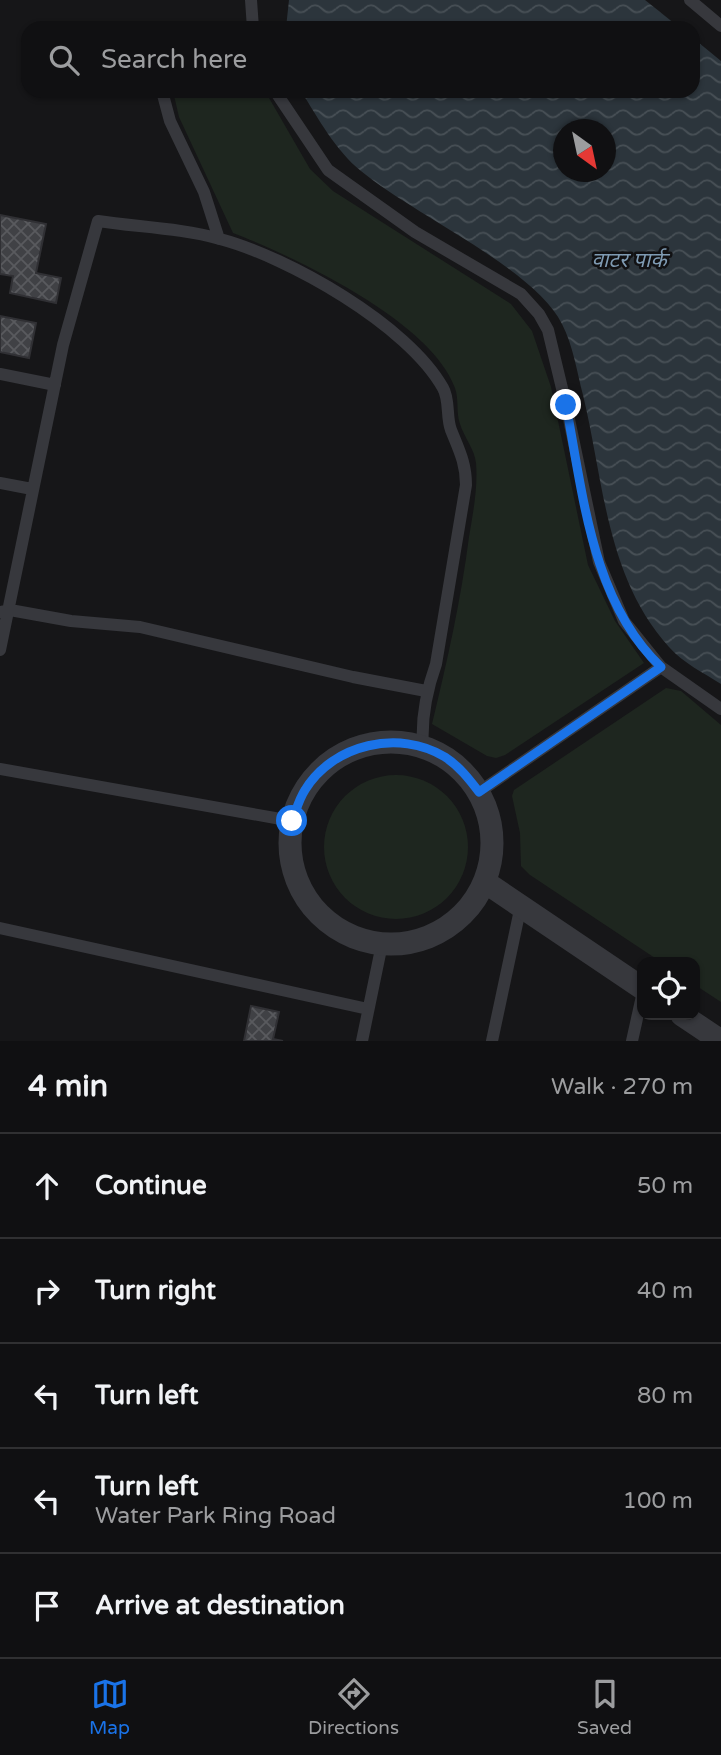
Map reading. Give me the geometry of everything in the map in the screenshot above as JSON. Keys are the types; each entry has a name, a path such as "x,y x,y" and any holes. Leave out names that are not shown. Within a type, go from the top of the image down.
{"street":[{"path":"390,742 423,747 445,757 464,772 479,792 490,821 492,852 485,882 468,909 443,930 414,942 382,944 349,935 320,916 300,888 290,855 292,821 305,790 313,781 328,765 357,748 390,742"},
{"path":"485,882 637,985"},
{"path":"690,1020 721,1041"}],"lane":[{"path":"251,0 252,21"},
{"path":"690,0 721,26"},
{"path":"164,98 170,121 204,191 219,239"},
{"path":"280,98 328,170 415,232 521,294 539,314 548,330 566,405 598,562 624,621 647,654 661,667 721,709"},
{"path":"0,650 5,611 55,385 98,221 219,239 282,263 344,296 407,342 431,369 445,391 450,427 466,462 466,485 441,638 426,691 421,725 423,747"},
{"path":"0,374 55,385"},
{"path":"0,483 32,489"},
{"path":"5,611 71,621 140,627 353,677 426,691"},
{"path":"479,792 661,667"},
{"path":"0,769 292,821"},
{"path":"492,1041 521,905"},
{"path":"0,929 368,1009"},
{"path":"362,1041 382,944"},
{"path":"632,1041 637,1018"}],"shaded area":[{"path":"175,98 269,98 310,169 333,191 511,304 532,331 551,387 588,565 615,621 644,663 505,755 496,758 487,756 432,724 458,608 476,491 475,458 460,424 455,388 441,363 419,339 391,316 324,275 233,233 179,117"},
{"path":"666,688 681,691 721,725 721,1002 700,988 700,957 653,957 530,875 521,866 520,833 512,796 514,790"},
{"path":"396,775 424,780 447,796 463,819 468,847 463,875 447,898 424,914 396,919 368,914 345,898 329,875 324,847 329,819 345,796 368,780"}],"water":[{"path":"289,0 645,0 671,21 287,21"},
{"name":"वाटर पार्क","path":"700,44 721,61 721,684 687,663 669,647 648,620 632,590 610,527 572,350 562,324 547,303 526,283 471,243 384,188 352,163 305,98 700,98"}],"building":[{"path":"0,215 46,224 36,273 61,278 56,303 10,293 13,276 0,274"},
{"path":"0,316 36,323 29,358 0,352"},
{"path":"251,1006 279,1012 273,1039 283,1041 244,1041"}],"route":[{"path":"292,821 305,790 328,765 357,748 390,742 423,747 445,757 464,772 479,792 661,667 647,654 624,621 598,562 566,405"}]}
